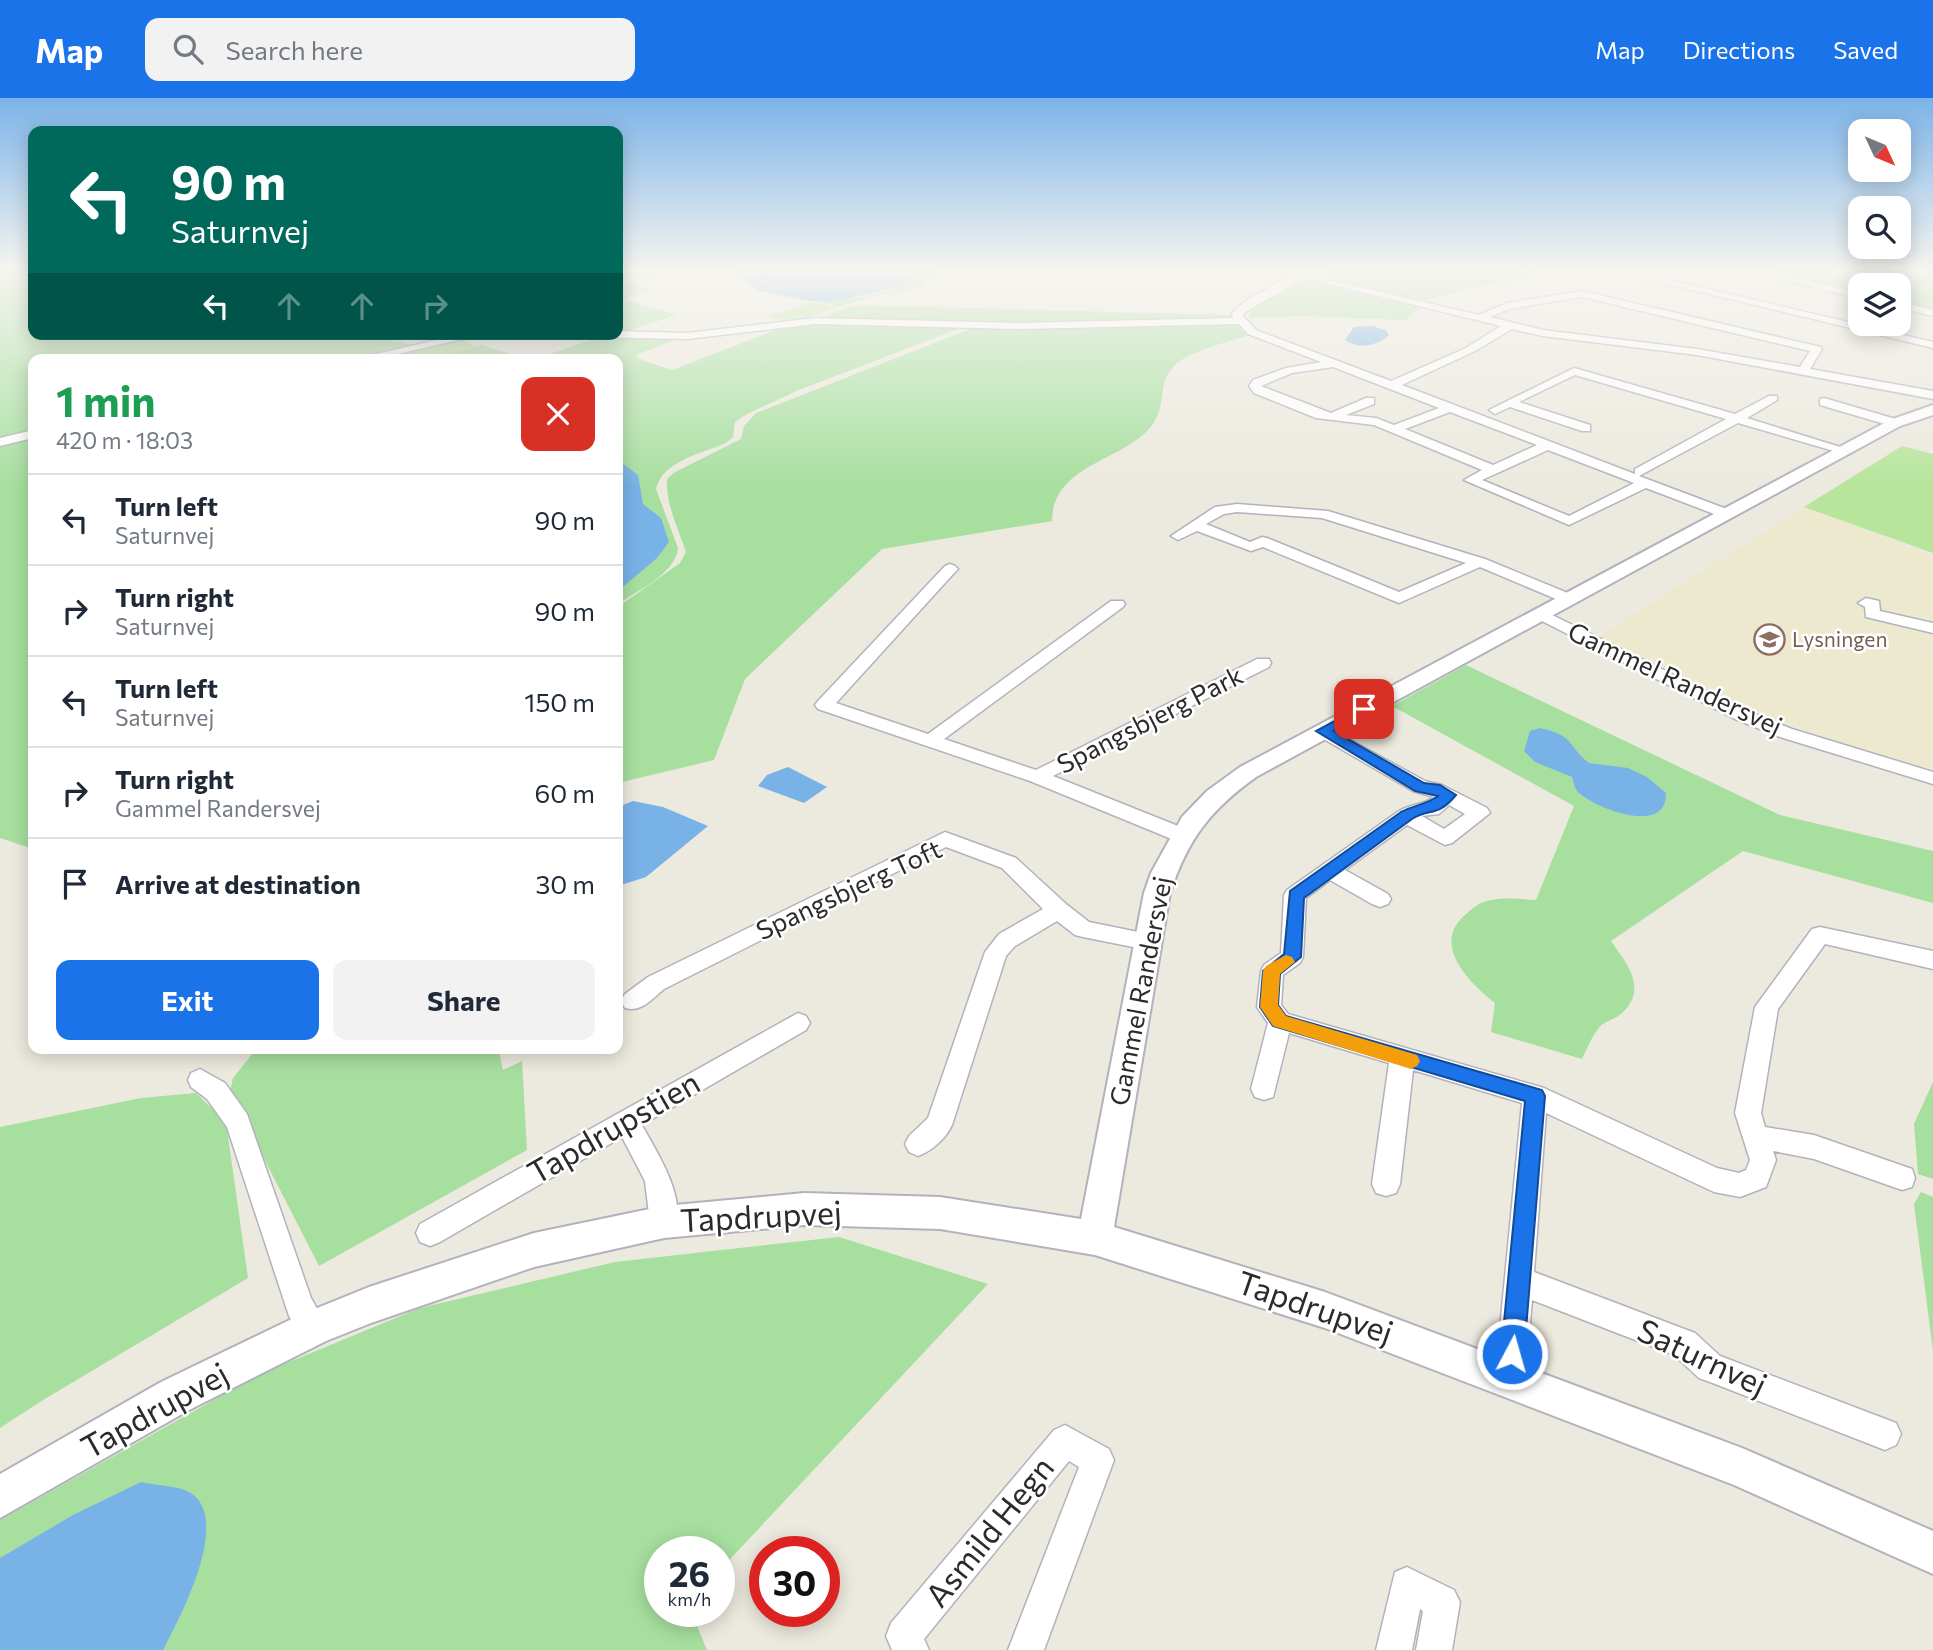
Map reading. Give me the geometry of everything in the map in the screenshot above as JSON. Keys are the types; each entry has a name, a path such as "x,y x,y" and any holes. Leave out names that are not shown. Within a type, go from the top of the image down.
{"street":[{"path":"384,354 438,342"},
{"path":"1277,342 1546,446 1643,478 1727,514"},
{"path":"1391,386 1482,342"},
{"path":"1612,342 1697,352 1933,395"},
{"path":"1789,342 1816,349 1804,371"},
{"path":"1333,363 1290,370 1257,382 1255,386 1258,391 1308,412 1364,419 1493,470"},
{"path":"1495,410 1574,370 1608,386 1844,450"},
{"path":"1546,446 1471,480 1569,521 1773,398"},
{"path":"1331,416 1370,401"},
{"path":"1824,402 1895,423"},
{"path":"1509,403 1586,428"},
{"path":"1394,429 1449,408"},
{"name":"Gammel Randersvej","path":"1095,1238 1148,942 1163,873 1181,835 1203,806 1248,772 1323,731 1895,423 1933,410"},
{"path":"0,442 28,434"},
{"path":"1178,536 1220,510 1237,508 1324,513 1480,562 1569,599"},
{"path":"1195,525 1251,548 1262,541 1399,598 1480,562"},
{"name":"Spangsbjerg Park","path":"950,569 824,705 1037,777 1181,835"},
{"path":"1866,603 1873,604 1872,614 1933,628"},
{"path":"931,740 1117,604"},
{"name":"Gammel Randersvej","path":"1540,614 1741,715 1786,733 1933,778"},
{"name":"Spangsbjerg Park","path":"1037,777 1264,663"},
{"path":"1323,731 1420,787 1435,789 1480,813 1445,838 1406,816"},
{"path":"1448,795 1432,808 1416,810 1406,816 1296,895 1292,957 1272,971 1269,1007 1280,1021 1535,1096 1714,1181 1741,1185 1756,1178 1763,1160 1748,1113 1767,1007 1820,935 1933,960"},
{"name":"Spangsbjerg Toft","path":"633,1001 656,983 946,839 1009,863 1058,910 1083,929 1148,942"},
{"path":"1329,870 1380,899"},
{"path":"918,1144 939,1125 996,952 1007,940 1058,910"},
{"path":"1264,1088 1280,1021"},
{"name":"Tapdrupstien","path":"430,1233 798,1023"},
{"path":"1386,1184 1402,1058"},
{"path":"201,1080 216,1091 238,1122 299,1306 313,1328"},
{"path":"1510,1379 1535,1096"},
{"name":"Tapdrupvej","path":"627,1122 658,1180 664,1222"},
{"path":"1755,1136 1814,1147 1902,1178"},
{"name":"Tapdrupvej","path":"0,1497 175,1396 313,1328 369,1305 534,1250 664,1222 804,1209 940,1213 1095,1238 1325,1310 1510,1379 1742,1468 1933,1553"},
{"name":"Saturnvej","path":"1519,1281 1684,1344 1710,1367 1885,1434"},
{"name":"Asmild Hegn","path":"911,1650 904,1636 1065,1441 1098,1460 1026,1650"},
{"path":"1394,1650 1407,1584 1442,1602 1434,1650"}],"shaded area":[{"name":"Lysningen","path":"1804,507 1933,556 1933,643 1929,645 1933,651 1933,767 1917,767 1757,714 1598,637"}],"green space":[{"path":"0,342 402,342 414,345 377,354 28,354 28,847 0,838"},
{"path":"443,342 468,342 474,347 446,354 391,354"},
{"path":"583,342 668,342 636,355 639,359 672,370 743,342 923,342 799,390 747,414 735,422 733,437 726,443 685,459 666,471 656,489 678,548 676,557 663,573 623,601 623,354 550,354"},
{"path":"936,342 1226,342 1199,351 1174,366 1165,382 1158,415 1153,424 1132,443 1073,478 1062,489 1055,503 1052,521 882,549 745,679 714,760 623,782 623,603 680,563 686,552 668,498 667,479 675,472 741,439 744,426 756,413"},
{"path":"482,345 511,354 447,354"},
{"path":"1902,446 1933,454 1933,553 1804,507"},
{"path":"1466,665 1780,815 1933,851 1933,903 1743,851 1611,941 1629,968 1634,995 1621,1014 1600,1026 1582,1059 1491,1032 1495,1003 1475,985 1458,963 1452,939 1455,927 1475,906 1484,902 1505,899 1536,900 1574,806 1392,706"},
{"path":"252,1054 499,1054 503,1070 522,1061 527,1150 319,1266 230,1092 233,1078"},
{"path":"1933,1082 1933,1179 1918,1174 1914,1124"},
{"path":"196,1093 226,1122 248,1278 0,1428 0,1127 141,1098"},
{"path":"1921,1192 1933,1197 1933,1351 1914,1204"},
{"path":"839,1237 988,1284 735,1554 735,1536 644,1536 644,1627 697,1627 707,1650 0,1650 0,1520 260,1374 420,1308 615,1262"}],"water":[{"path":"1349,342 1377,342 1362,346"},
{"path":"623,464 638,475 643,504 661,518 669,542 657,558 623,587"},
{"path":"1540,728 1566,738 1589,763 1628,768 1647,777 1666,793 1663,806 1655,813 1629,815 1587,799 1578,792 1572,777 1535,762 1524,751 1530,731"},
{"path":"788,767 827,787 804,803 758,786 767,775"},
{"path":"633,801 663,807 708,826 646,877 623,884 623,805"},
{"path":"141,1482 189,1492 201,1505 206,1523 205,1545 199,1569 163,1650 0,1650 0,1558 73,1515"}],"slow traffic":[{"path":"1286,962 1272,971 1269,1007 1280,1021 1411,1061"}],"place":[{"name":"Lysningen","path":"1769,640"}],"route":[{"path":"1364,709 1323,731 1420,787 1435,789 1448,795 1432,808 1416,810 1406,816 1296,895 1292,957 1272,971 1269,1007 1280,1021 1535,1096 1512,1354"}]}
